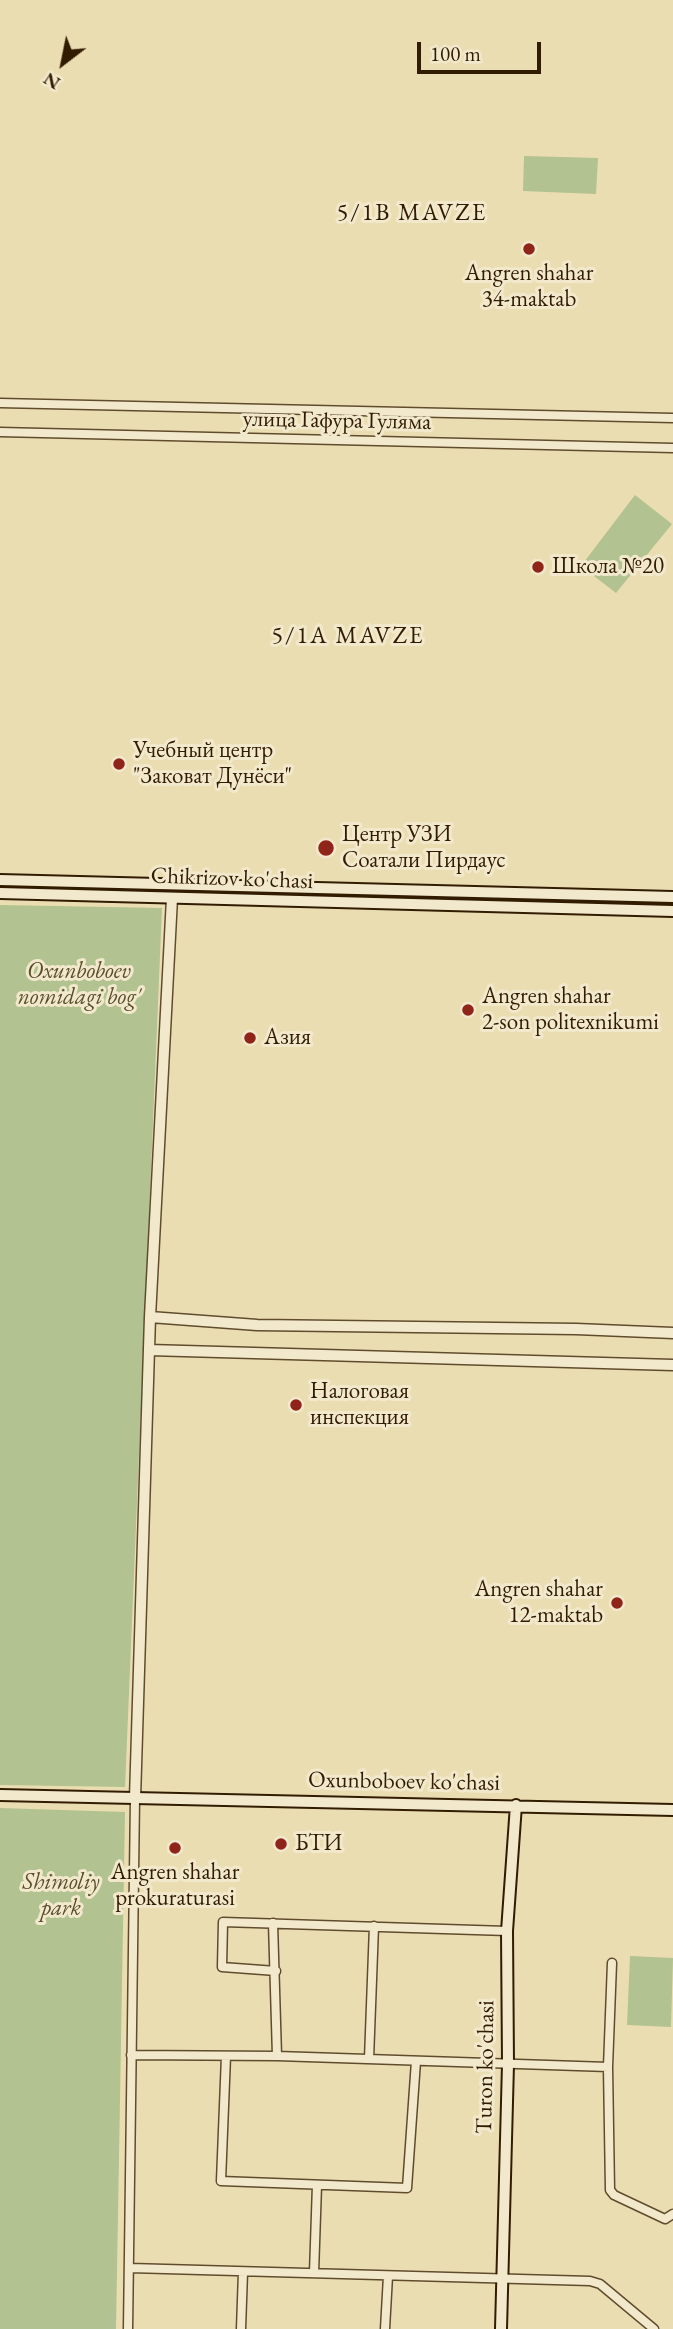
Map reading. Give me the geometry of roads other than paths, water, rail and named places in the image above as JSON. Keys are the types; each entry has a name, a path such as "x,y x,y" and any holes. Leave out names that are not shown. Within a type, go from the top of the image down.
{"main road":[{"name":"Chikrizov ko'chasi","path":"0,880 673,897"},
{"name":"Chikrizov ko'chasi","path":"0,894 673,911"},
{"name":"Oxunboboev ko'chasi","path":"0,1795 673,1810"},
{"name":"Turon ko'chasi","path":"501,2329 508,2064 508,1931 516,1805"}],"street":[{"path":"0,403 673,418"},
{"name":"улица Гафура Гуляма","path":"0,432 673,448"},
{"path":"128,2329 135,1798 150,1317 172,898"},
{"path":"150,1317 257,1325 576,1329 673,1334"},
{"path":"149,1350 673,1365"},
{"path":"275,1971 222,1968 223,1922 508,1931"},
{"path":"273,1923 277,2056"},
{"path":"369,2059 374,1926"},
{"path":"612,1963 608,2067 610,2190 614,2195 664,2218 673,2214"},
{"path":"131,2055 277,2056 608,2067"},
{"path":"226,2056 221,2181 407,2188 416,2061"},
{"path":"314,2273 317,2185"},
{"path":"130,2268 590,2281 600,2284 651,2328"},
{"path":"241,2329 243,2272"},
{"path":"386,2329 388,2276"}],"place":[{"name":"Angren shahar 34-maktab","path":"529,249"},
{"name":"Школа №20","path":"538,567"},
{"name":"Учебный центр \"Заковат Дунёси\"","path":"119,764"},
{"name":"Центр УЗИ Соатали Пирдаус","path":"326,848"},
{"name":"Angren shahar 2-son politexnikumi","path":"468,1010"},
{"name":"Азия","path":"250,1038"},
{"name":"Налоговая инспекция","path":"296,1405"},
{"name":"Angren shahar 12-maktab","path":"617,1603"},
{"name":"БТИ","path":"281,1844"},
{"name":"Angren shahar prokuraturasi","path":"175,1848"}],"district":[{"name":"5/1B MAVZE","path":"412,213"},
{"name":"5/1A MAVZE","path":"348,636"}],"park label":[{"name":"Oxunboboev nomidagi bog'","path":"79,985"},
{"name":"Shimoliy park","path":"61,1896"}]}
